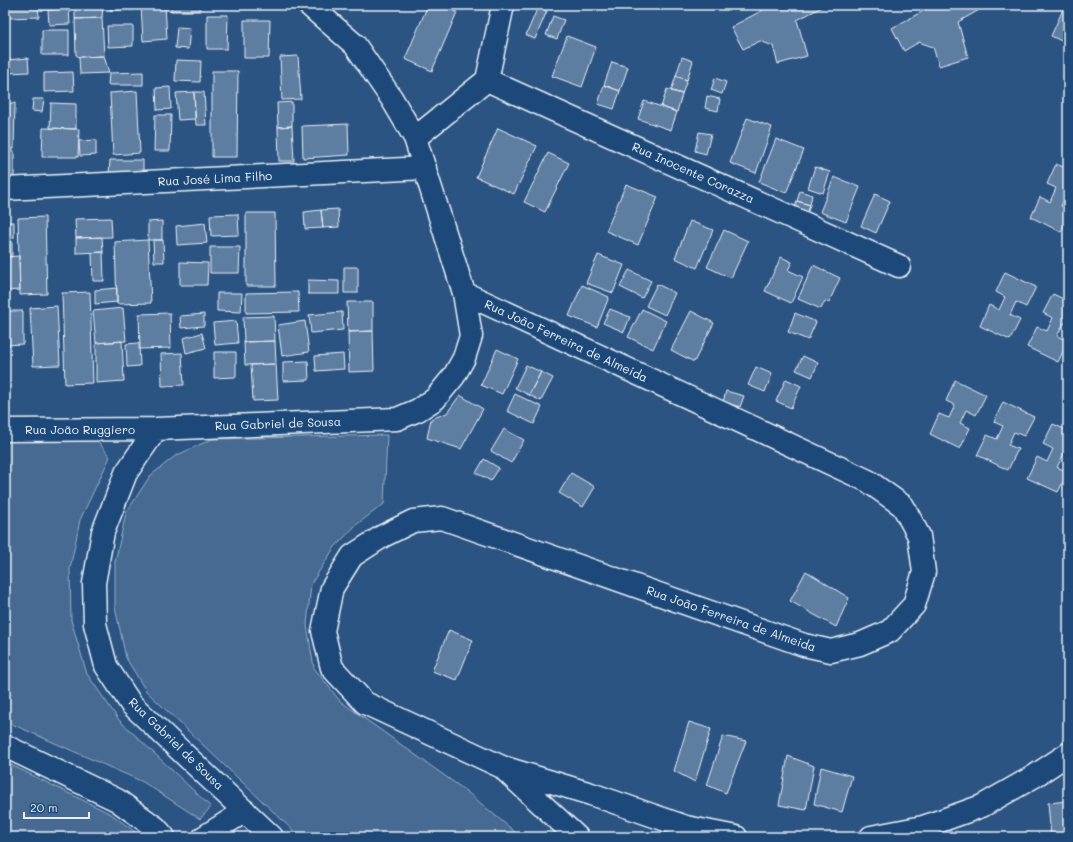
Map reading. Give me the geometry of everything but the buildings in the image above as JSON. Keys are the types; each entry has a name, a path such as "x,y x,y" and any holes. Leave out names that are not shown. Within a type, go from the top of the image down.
{"street":[{"name":"Rua Gabriel de Sousa","path":"272,837 131,704 106,666 95,624 94,583 103,532 126,473 156,429 397,419 418,410 434,399 454,376 464,358 470,336 464,293 415,138 392,99 355,45 309,5"},
{"path":"415,138 487,80 503,5"},
{"name":"Rua Inocente Corazza","path":"487,80 899,266"},
{"name":"Rua José Lima Filho","path":"5,189 425,168"},
{"name":"Rua João Ferreira de Almeida","path":"464,293 868,481 903,506 918,536 924,572 914,605 890,631 860,644 831,651 804,646 442,518 413,521 383,536 352,556 332,588 323,631 332,668 365,703 502,767 591,794 678,832 736,837"},
{"name":"Rua João Ruggiero","path":"5,430 156,429"},
{"path":"5,746 117,800 156,828 164,837"},
{"path":"871,837 923,827 982,806 1033,777 1068,754"},
{"name":"Rua João Ferreira de Almeida","path":"502,767 577,837"},
{"path":"204,837 245,811"}],"shaded area":[{"path":"387,435 384,504 356,525 334,548 311,584 307,625 314,668 340,701 466,791 521,837 300,837 146,691 126,658 115,607 115,562 126,513 150,476 175,456 212,439"},
{"path":"97,440 110,457 80,520 70,569 71,620 87,674 119,720 211,807 200,819 143,782 5,721 5,441"},
{"path":"5,762 111,814 142,837 5,837"}]}
